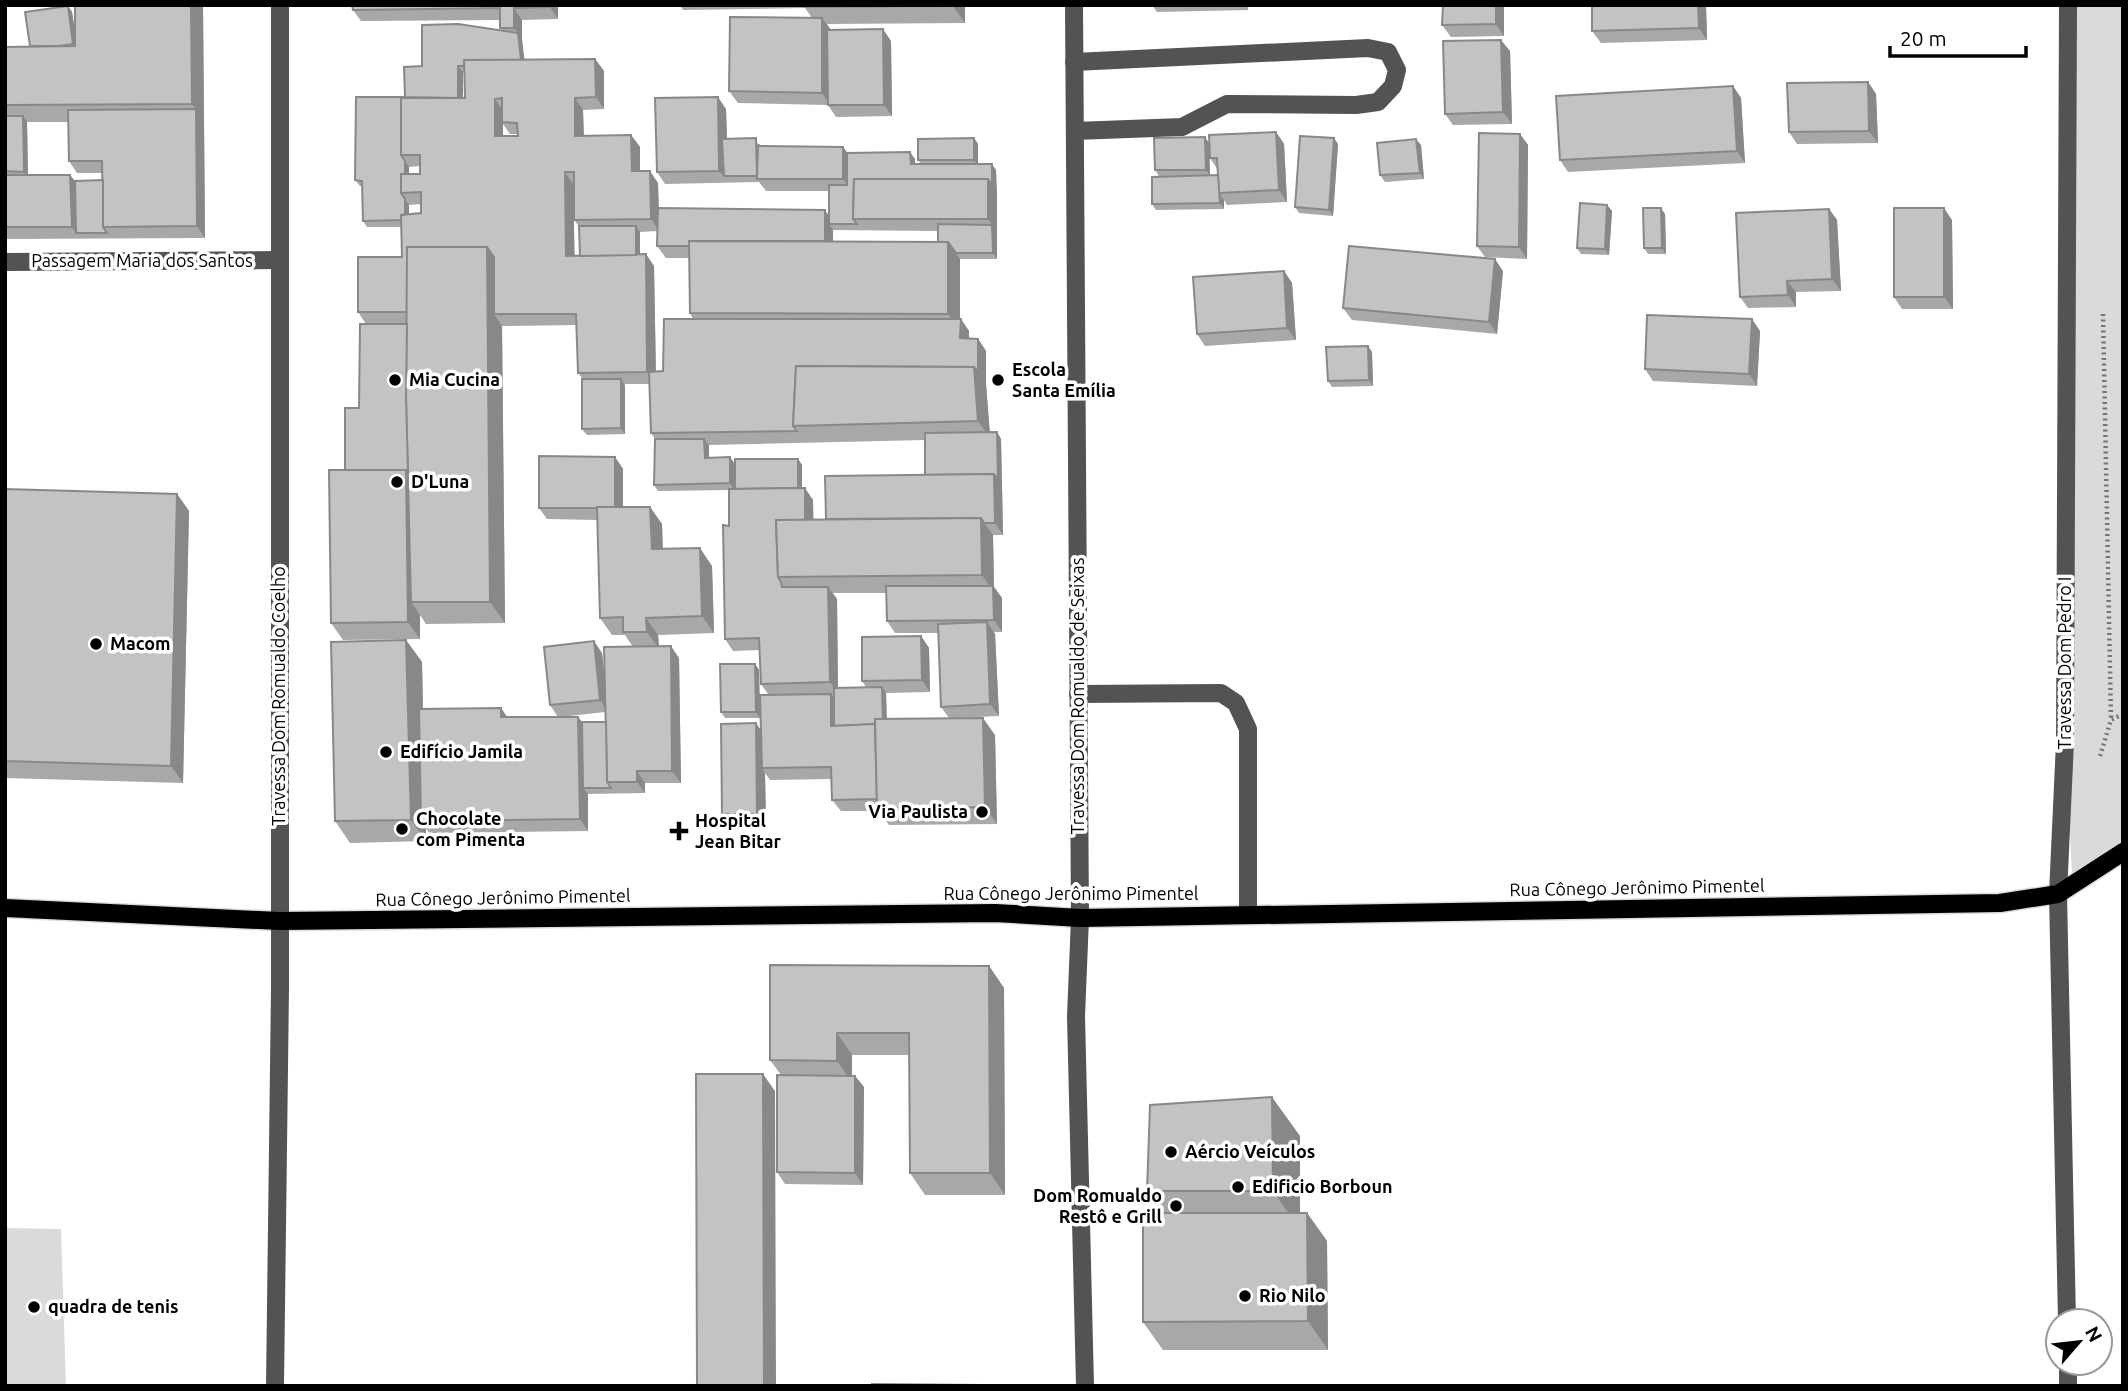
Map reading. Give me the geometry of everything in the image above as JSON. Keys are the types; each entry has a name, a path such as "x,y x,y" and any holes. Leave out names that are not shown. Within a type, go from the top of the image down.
{"main road":[{"name":"Rua Cônego Jerônimo Pimentel","path":"5,908 279,921 995,913 1080,918 2000,903 2058,894 2123,852"}],"street":[{"name":"Travessa Dom Romualdo Coelho","path":"275,1386 279,921 280,5"},
{"name":"Travessa Dom Romualdo de Seixas","path":"1074,5 1080,918 1076,1016 1085,1386"},
{"name":"Travessa Dom Pedro I","path":"2067,1307 2058,894 2065,742 2068,5"},
{"path":"1074,62 1368,48 1388,52 1397,69 1393,86 1378,102 1356,105 1227,104 1182,127 1075,131"},
{"name":"Passagem Maria dos Santos","path":"5,262 278,260"},
{"path":"1078,694 1221,692 1236,703 1248,729 1248,915"}],"path":[{"path":"2102,307 2110,720 2123,714"}],"shaded area":[{"path":"2068,5 2123,5 2123,860 2073,891 2065,742"},
{"name":"quadra de tenis","path":"5,1228 61,1229 66,1386 5,1386"}],"building":[{"path":"75,5 191,5 192,104 5,105 5,47 75,46"},
{"path":"352,5 550,7 514,8 514,28 500,28 500,8 353,10"},
{"path":"953,5 953,6 805,7"},
{"path":"1443,5 1496,5 1496,24 1442,25"},
{"path":"1592,5 1698,5 1699,28 1592,31"},
{"path":"68,6 73,44 30,46 25,12"},
{"path":"730,17 822,18 822,93 729,91"},
{"path":"458,24 518,33 521,60 464,60 464,66 458,66 458,98 405,97 404,67 422,66 422,25"},
{"path":"883,29 884,105 828,105 827,30"},
{"path":"1501,40 1503,112 1445,114 1443,41"},
{"path":"595,59 596,97 575,98 575,136 631,135 632,171 650,171 651,219 574,220 574,172 565,172 566,256 646,254 647,372 578,373 576,314 494,314 494,257 487,247 407,247 407,312 358,312 358,257 402,257 401,215 421,213 421,192 401,193 401,174 420,174 420,155 401,155 401,98 465,98 464,60","holes":["502,98 502,122 517,123 518,136 495,136 495,99"]},
{"path":"1868,82 1869,131 1789,132 1787,83"},
{"path":"1733,86 1737,151 1560,160 1556,96"},
{"path":"356,97 405,97 401,98 401,155 405,161 405,174 401,174 401,193 405,199 405,214 401,215 401,220 363,221 362,181 355,180"},
{"path":"718,97 719,171 657,172 655,98"},
{"path":"196,109 197,226 103,227 102,161 69,161 68,110"},
{"path":"5,116 23,116 24,172 5,171"},
{"path":"1276,132 1279,190 1219,193 1217,158 1210,158 1209,135"},
{"path":"1479,133 1520,134 1519,247 1477,246"},
{"path":"1300,136 1334,138 1329,210 1295,207"},
{"path":"1205,137 1206,170 1155,170 1154,138"},
{"path":"756,138 757,176 724,176 722,139"},
{"path":"974,138 974,160 918,160 918,139"},
{"path":"1416,139 1420,173 1380,175 1377,143"},
{"path":"758,146 843,147 843,179 757,179"},
{"path":"910,152 911,164 992,164 992,185 988,179 854,179 853,219 857,224 829,224 829,185 847,185 847,153"},
{"path":"5,175 70,175 72,227 5,227"},
{"path":"1218,175 1220,203 1152,204 1152,177"},
{"path":"854,179 988,179 988,219 853,219"},
{"path":"103,180 103,227 107,233 76,233 75,181"},
{"path":"1580,203 1607,205 1605,249 1577,248"},
{"path":"658,208 825,210 825,241 689,241 689,246 657,246"},
{"path":"1643,208 1661,208 1662,248 1644,248"},
{"path":"1894,208 1944,208 1944,297 1894,297"},
{"path":"1829,209 1832,279 1787,281 1788,295 1740,297 1736,213"},
{"path":"938,224 992,225 993,253 956,253 948,242 938,242"},
{"path":"579,226 636,226 636,255 580,256"},
{"path":"689,241 948,242 948,314 690,313"},
{"path":"1349,246 1495,259 1489,322 1343,308"},
{"path":"407,247 487,247 490,602 411,602 406,398"},
{"path":"1284,271 1287,328 1197,334 1193,277"},
{"path":"1647,315 1752,319 1749,374 1645,369"},
{"path":"664,319 961,319 960,338 978,339 978,372 974,367 796,366 793,426 797,431 651,433 649,372 663,371"},
{"path":"360,324 407,324 408,472 345,470 345,408 359,408"},
{"path":"1368,346 1369,380 1328,381 1326,347"},
{"path":"796,366 974,367 978,421 793,426"},
{"path":"582,379 621,379 621,428 582,429"},
{"path":"997,432 998,480 994,474 925,475 925,433"},
{"path":"655,439 704,439 705,458 730,457 730,483 654,485"},
{"path":"539,456 615,457 615,507 539,508"},
{"path":"735,459 798,459 798,488 735,489"},
{"path":"329,470 406,470 408,622 331,623"},
{"path":"994,474 995,523 984,523 981,518 826,519 825,476"},
{"path":"805,488 805,520 776,520 778,577 782,587 828,587 830,682 761,684 759,638 725,639 723,525 729,526 729,489"},
{"name":"Macom","path":"5,489 177,494 171,766 5,761"},
{"path":"597,507 650,507 652,549 700,548 702,616 646,618 647,632 623,632 623,617 600,618"},
{"path":"981,518 982,575 778,577 776,520"},
{"path":"886,586 993,586 994,620 887,621"},
{"path":"987,622 990,704 941,707 938,624"},
{"path":"921,636 922,680 862,681 862,637"},
{"name":"Edifício Jamila","path":"406,640 411,820 335,821 331,642"},
{"path":"594,641 600,700 550,705 544,647"},
{"path":"671,646 672,771 637,771 637,782 607,782 604,647"},
{"path":"720,664 755,664 756,712 721,712"},
{"path":"882,687 883,719 875,719 875,724 834,726 834,688"},
{"path":"831,694 831,726 875,724 877,799 832,800 831,767 762,768 760,695"},
{"path":"501,708 501,717 578,717 580,819 421,821 419,709"},
{"path":"983,718 985,807 877,808 875,719"},
{"path":"582,722 606,722 607,782 611,788 583,788"},
{"path":"756,723 757,814 722,814 721,724"},
{"path":"770,965 989,966 990,1173 910,1173 909,1033 837,1033 837,1061 770,1060"},
{"path":"696,1074 763,1074 764,1386 697,1386"},
{"path":"777,1075 855,1076 855,1173 777,1172"},
{"path":"1272,1097 1273,1191 1147,1191 1150,1105"},
{"name":"Rio Nilo","path":"1143,1213 1307,1213 1308,1321 1143,1322"},
{"path":"983,1385 983,1386 872,1386"}],"place":[{"name":"Mia Cucina","path":"395,380"},
{"name":"Escola Santa Emília","path":"998,380"},
{"name":"D'Luna","path":"397,482"},
{"name":"Macom","path":"96,644"},
{"name":"Edifício Jamila","path":"386,752"},
{"name":"Via Paulista","path":"982,812"},
{"name":"Chocolate com Pimenta","path":"402,829"},
{"name":"Hospital Jean Bitar","path":"679,831"},
{"name":"Aércio Veículos","path":"1171,1152"},
{"name":"Edificio Borboun","path":"1238,1187"},
{"name":"Dom Romualdo Restô e Grill","path":"1176,1206"},
{"name":"Rio Nilo","path":"1245,1296"},
{"name":"quadra de tenis","path":"34,1307"}]}
